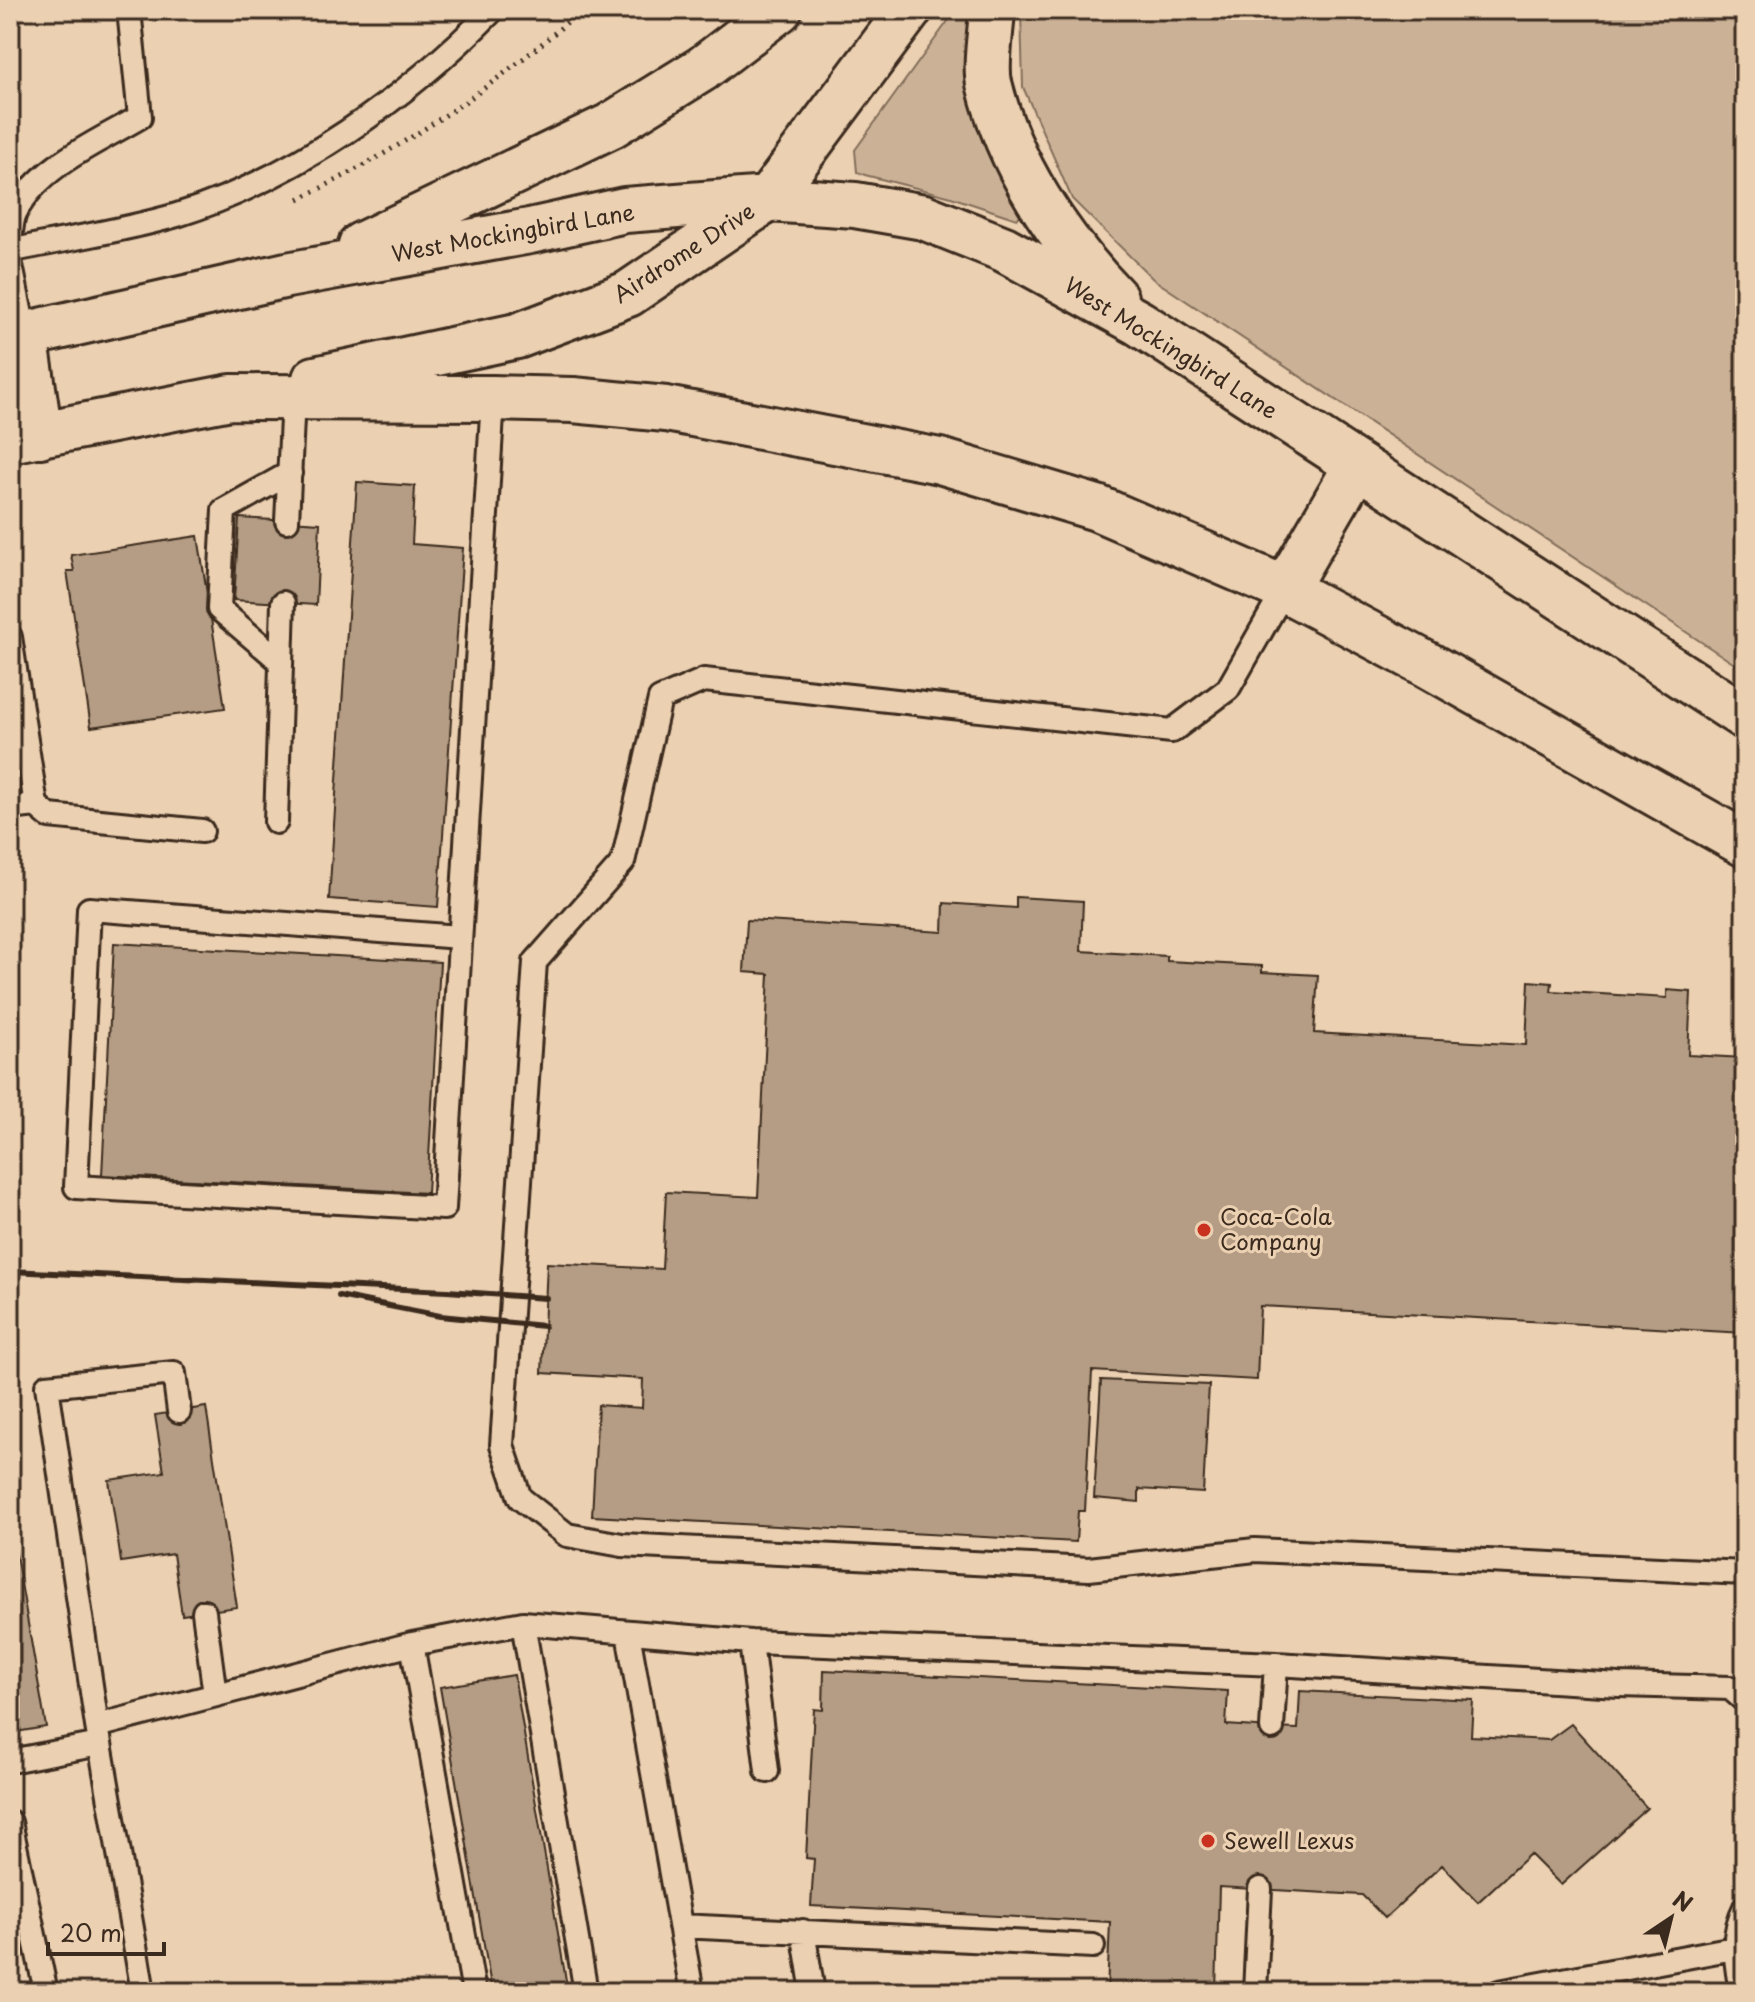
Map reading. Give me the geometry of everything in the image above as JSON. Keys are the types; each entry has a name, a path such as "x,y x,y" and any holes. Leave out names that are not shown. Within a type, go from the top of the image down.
{"main road":[{"path":"287,275 374,240 610,126 702,69 779,10"},
{"name":"Airdrome Drive","path":"231,397 517,336 628,294 768,199 909,10"},
{"path":"992,10 989,81 1006,132 1029,184 1083,263 1139,323"},
{"name":"West Mockingbird Lane","path":"17,336 287,275 530,231 625,210 768,199 855,205 924,217 1004,249 1139,323 1745,717"},
{"path":"17,336 25,438 231,397 573,400 666,409 940,461 1097,508 1285,589 1428,665 1745,844"},
{"path":"1285,589 1357,465"}],"lane":[{"path":"10,245 13,216 28,193 47,173 140,117 129,10"},
{"path":"10,251 176,215 240,192 358,124 460,44 493,10"},
{"path":"10,260 17,336"},
{"path":"287,521 293,398"},
{"path":"460,937 89,909 76,1187 444,1208 493,398"},
{"path":"280,661 219,609 223,524 224,510 290,473"},
{"path":"1285,589 1228,689 1172,731 704,680 660,699 623,862 535,962 502,1445 520,1498 567,1535 622,1545 1089,1569 1255,1550 1745,1573"},
{"path":"276,822 283,603"},
{"path":"10,637 36,805 49,816 202,831"},
{"path":"10,808 36,805"},
{"path":"143,1992 98,1735 47,1386 174,1373 179,1411"},
{"path":"204,1612 215,1695"},
{"path":"10,1761 215,1695 412,1644 523,1623 751,1642 1276,1664 1619,1685 1730,1688 1745,1701"},
{"path":"523,1623 586,1992"},
{"path":"628,1633 692,1992"},
{"path":"751,1642 767,1771"},
{"path":"412,1644 474,1992"},
{"path":"1272,1728 1276,1664"},
{"path":"10,1822 46,1992"},
{"path":"1255,1992 1260,1889"},
{"path":"1741,1992 1734,1948 1737,1923 1745,1907"},
{"path":"680,1926 1093,1946"},
{"path":"803,1931 813,1992"},
{"path":"1499,1992 1734,1948"}],"shaded area":[{"path":"956,10 972,10 1021,214 1017,219 948,196 857,172 855,150"},
{"path":"1021,10 1745,10 1745,671 1153,279 1072,199 1023,87"}],"building":[{"path":"357,482 415,486 412,544 463,548 438,907 329,899"},
{"path":"239,518 320,523 316,605 234,600"},
{"path":"198,536 225,708 91,727 67,571 74,571 71,555"},
{"name":"Coca-Cola Company","path":"1016,897 1083,901 1081,951 1167,956 1167,961 1262,966 1262,972 1318,975 1314,1033 1526,1045 1529,981 1552,983 1551,991 1667,998 1667,990 1691,992 1688,1055 1745,1058 1745,1333 1260,1306 1257,1380 1092,1371 1085,1511 1078,1511 1076,1542 592,1516 598,1405 642,1408 643,1379 542,1373 547,1263 662,1269 666,1192 758,1197 769,974 744,972 747,920 943,932 944,903 1016,908"},
{"path":"114,943 440,962 427,1193 102,1175"},
{"path":"1101,1380 1209,1385 1203,1493 1139,1489 1139,1502 1094,1498"},
{"path":"206,1407 237,1607 182,1615 173,1554 121,1562 109,1480 164,1472 155,1415"},
{"path":"10,1520 46,1727 10,1733"},
{"name":"Sewell Lexus","path":"824,1670 1228,1691 1226,1725 1272,1728 1298,1729 1300,1691 1473,1700 1471,1736 1549,1740 1571,1724 1647,1808 1561,1885 1530,1854 1478,1902 1442,1865 1385,1918 1362,1895 1219,1887 1216,1992 1107,1992 1110,1922 811,1906 814,1859 806,1858 814,1709 823,1710"},
{"path":"514,1675 568,1992 492,1992 440,1687"}],"railway":[{"path":"10,1271 546,1298"},
{"path":"339,1296 440,1316 544,1326"}],"place":[{"name":"Coca-Cola Company","path":"1204,1230"},
{"name":"Sewell Lexus","path":"1208,1841"}]}
